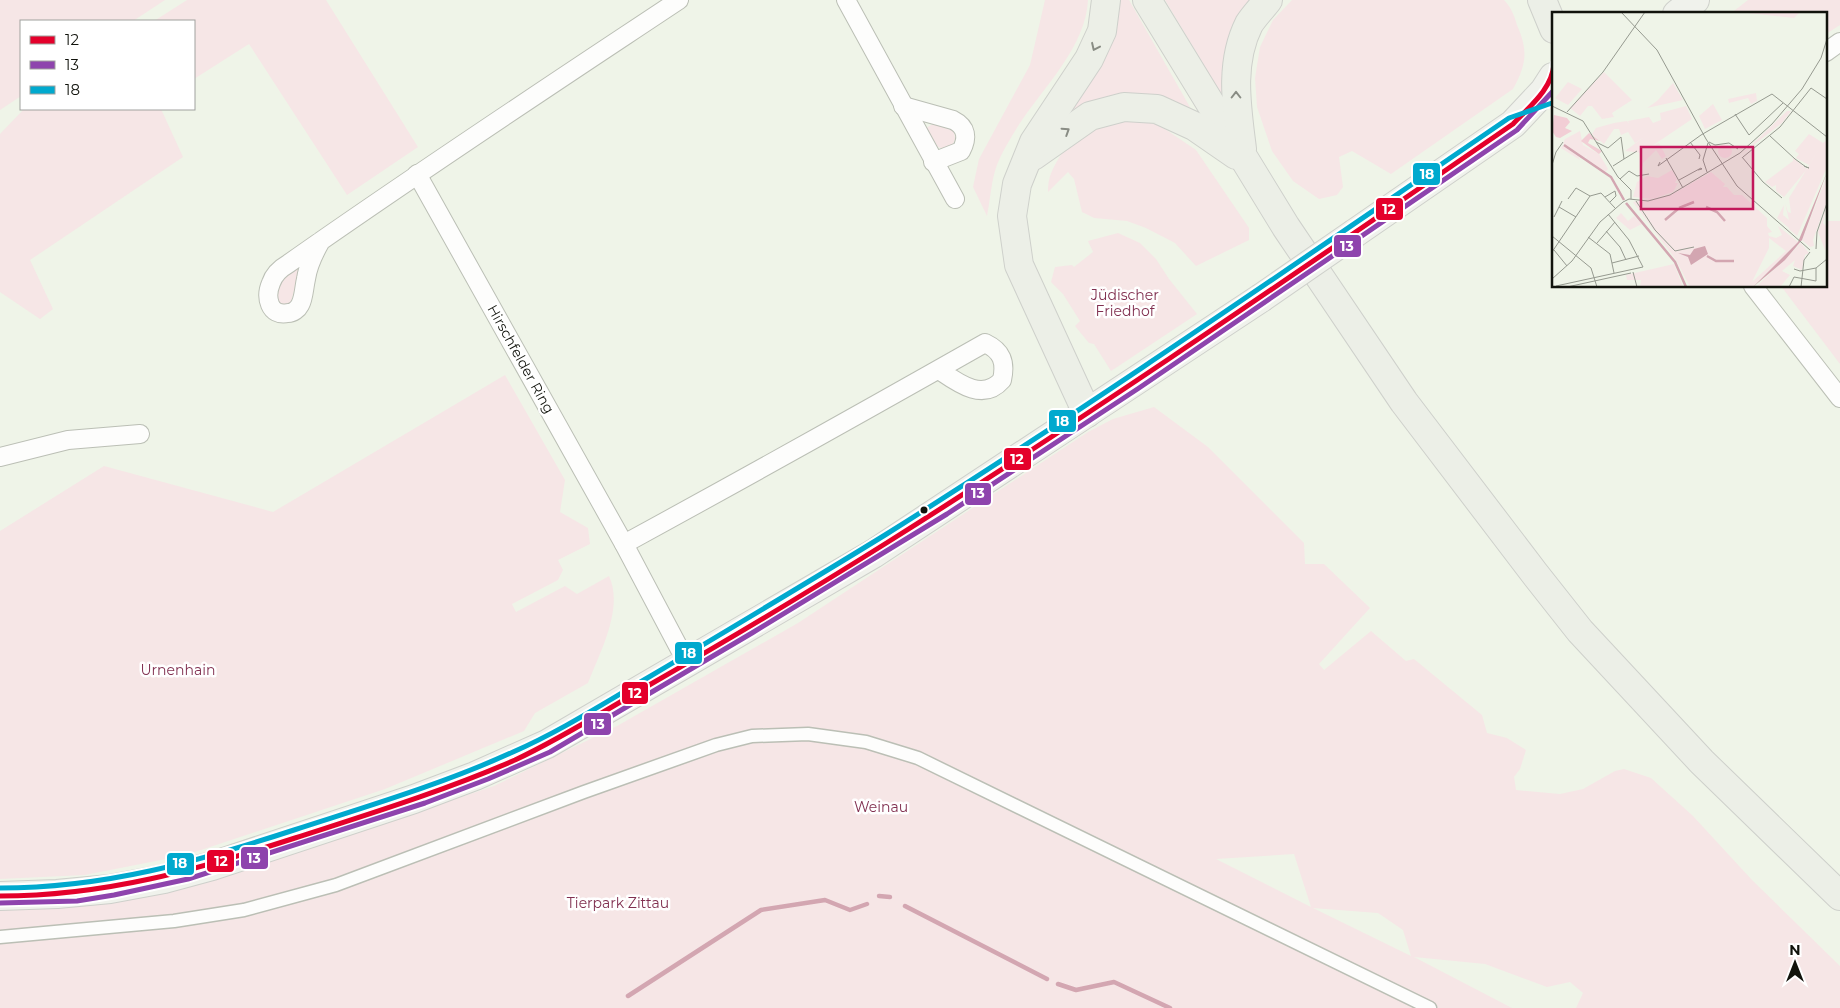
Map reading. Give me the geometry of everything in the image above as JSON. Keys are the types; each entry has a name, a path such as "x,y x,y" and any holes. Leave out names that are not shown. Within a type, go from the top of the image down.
{"highway":[{"path":"1087,413 1019,266 1012,216 1017,184 1034,142 1049,116 1089,59 1102,31 1106,0"},
{"path":"1147,0 1286,227 1404,402 1580,631 1702,762 1840,896"},
{"path":"1244,160 1235,97 1238,66 1249,24 1268,0"},
{"path":"1543,0 1559,12"},
{"path":"1543,0 1552,24"},
{"path":"1027,160 1090,116 1124,107 1157,109 1187,123 1244,160"}],"main road":[{"path":"0,896 75,892 164,879 212,866 414,799 475,776 547,744 873,554 1261,298 1513,124 1544,91 1552,75"},
{"path":"1513,124 1552,111"}],"street":[{"path":"321,241 417,174 679,0"},
{"path":"846,0 954,199"},
{"path":"1828,51 1840,42"},
{"path":"904,106 953,120 960,124 965,131 966,138 961,151 933,162"},
{"name":"Hirschfelder Ring","path":"417,174 624,544 687,663"},
{"path":"1754,288 1840,398"},
{"path":"624,544 938,370"},
{"path":"0,457 68,440 140,434"},
{"path":"0,937 174,921 244,910 336,885 584,792 716,745 752,736 808,734 866,742 918,758 1430,1008"}],"green space":[{"path":"0,0 165,0 135,20 20,20 20,97 0,110"},
{"path":"187,0 326,0 418,147 347,195 249,44 195,78 195,20 156,20"},
{"path":"1045,0 1088,0 1085,17 1080,34 1072,50 1020,123 997,165 987,216 973,187 979,159 1030,65"},
{"path":"1115,0 1129,0 1191,109 1176,108 1056,124"},
{"path":"1165,0 1254,0 1227,104"},
{"path":"1292,0 1504,0 1512,11 1523,42 1524,57 1521,72 1513,89 1391,174 1352,151 1339,157 1343,187 1337,195 1319,199 1293,181 1272,151 1257,107 1255,78 1260,47 1273,20"},
{"path":"1748,0 1840,0 1840,25 1828,33 1828,12 1733,12"},
{"path":"23,110 161,110 183,157 30,260 53,309 40,319 0,292 0,134"},
{"path":"1136,120 1159,125 1196,150 1249,228 1249,240 1196,266 1175,243 1146,228 1127,221 1094,218 1082,212 1074,179 1068,172 1048,192 1052,170 1063,152 1071,144 1090,132"},
{"path":"933,124 948,127 954,131 955,139 952,146 945,149 938,147 926,128"},
{"path":"1828,221 1840,221 1840,364 1783,288 1828,288"},
{"name":"Jüdischer Friedhof","path":"1118,233 1140,243 1156,259 1169,279 1197,314 1111,371 1094,344 1089,343 1075,326 1080,321 1063,294 1051,282 1055,267 1072,265 1074,267 1093,252 1088,241"},
{"path":"301,264 291,302 284,306 278,303 280,285 286,275"},
{"name":"Urnenhain","path":"505,375 565,480 560,512 588,528 590,544 558,560 563,570 558,580 512,604 516,612 565,586 577,594 609,576 614,602 612,616 604,644 588,683 535,713 524,731 385,789 186,855 85,875 0,879 0,531 104,466 273,512"},
{"name":"Weinau","path":"1154,407 1208,447 1304,543 1305,564 1324,564 1370,608 1319,664 1324,670 1371,631 1406,661 1414,659 1482,715 1487,733 1507,738 1526,750 1520,769 1514,777 1516,790 1560,794 1583,789 1615,771 1624,769 1651,778 1693,816 1752,880 1840,966 1840,1008 1576,1008 1583,993 1570,982 1547,987 1485,964 1414,957 1512,1008 0,1008 0,906 334,840 494,786 617,726 798,623 1088,432 1113,419","holes":["1294,854 1311,907 1216,859","1313,908 1378,913 1403,930 1411,956"]}],"waterway":[{"path":"879,896 890,897"},
{"path":"628,996 761,910 825,900 850,910 867,904"},
{"path":"905,906 1047,979"},
{"path":"1058,984 1076,990 1114,982 1170,1008"}],"transit line":[{"name":"12","path":"0,896 39,895 113,886 222,861 434,792 515,760 584,724 859,560 1046,441 1513,124 1539,97 1552,73"},
{"name":"13","path":"0,903 77,901 188,879 425,803 488,779 550,752 752,633 947,514 1139,388 1517,130 1552,92"},
{"name":"18","path":"0,888 39,887 113,878 150,871 221,853 432,784 487,764 531,744 599,707 885,535 1043,434 1199,330 1509,118 1552,103"}],"park label":[{"name":"Tierpark Zittau","path":"618,903"}]}
